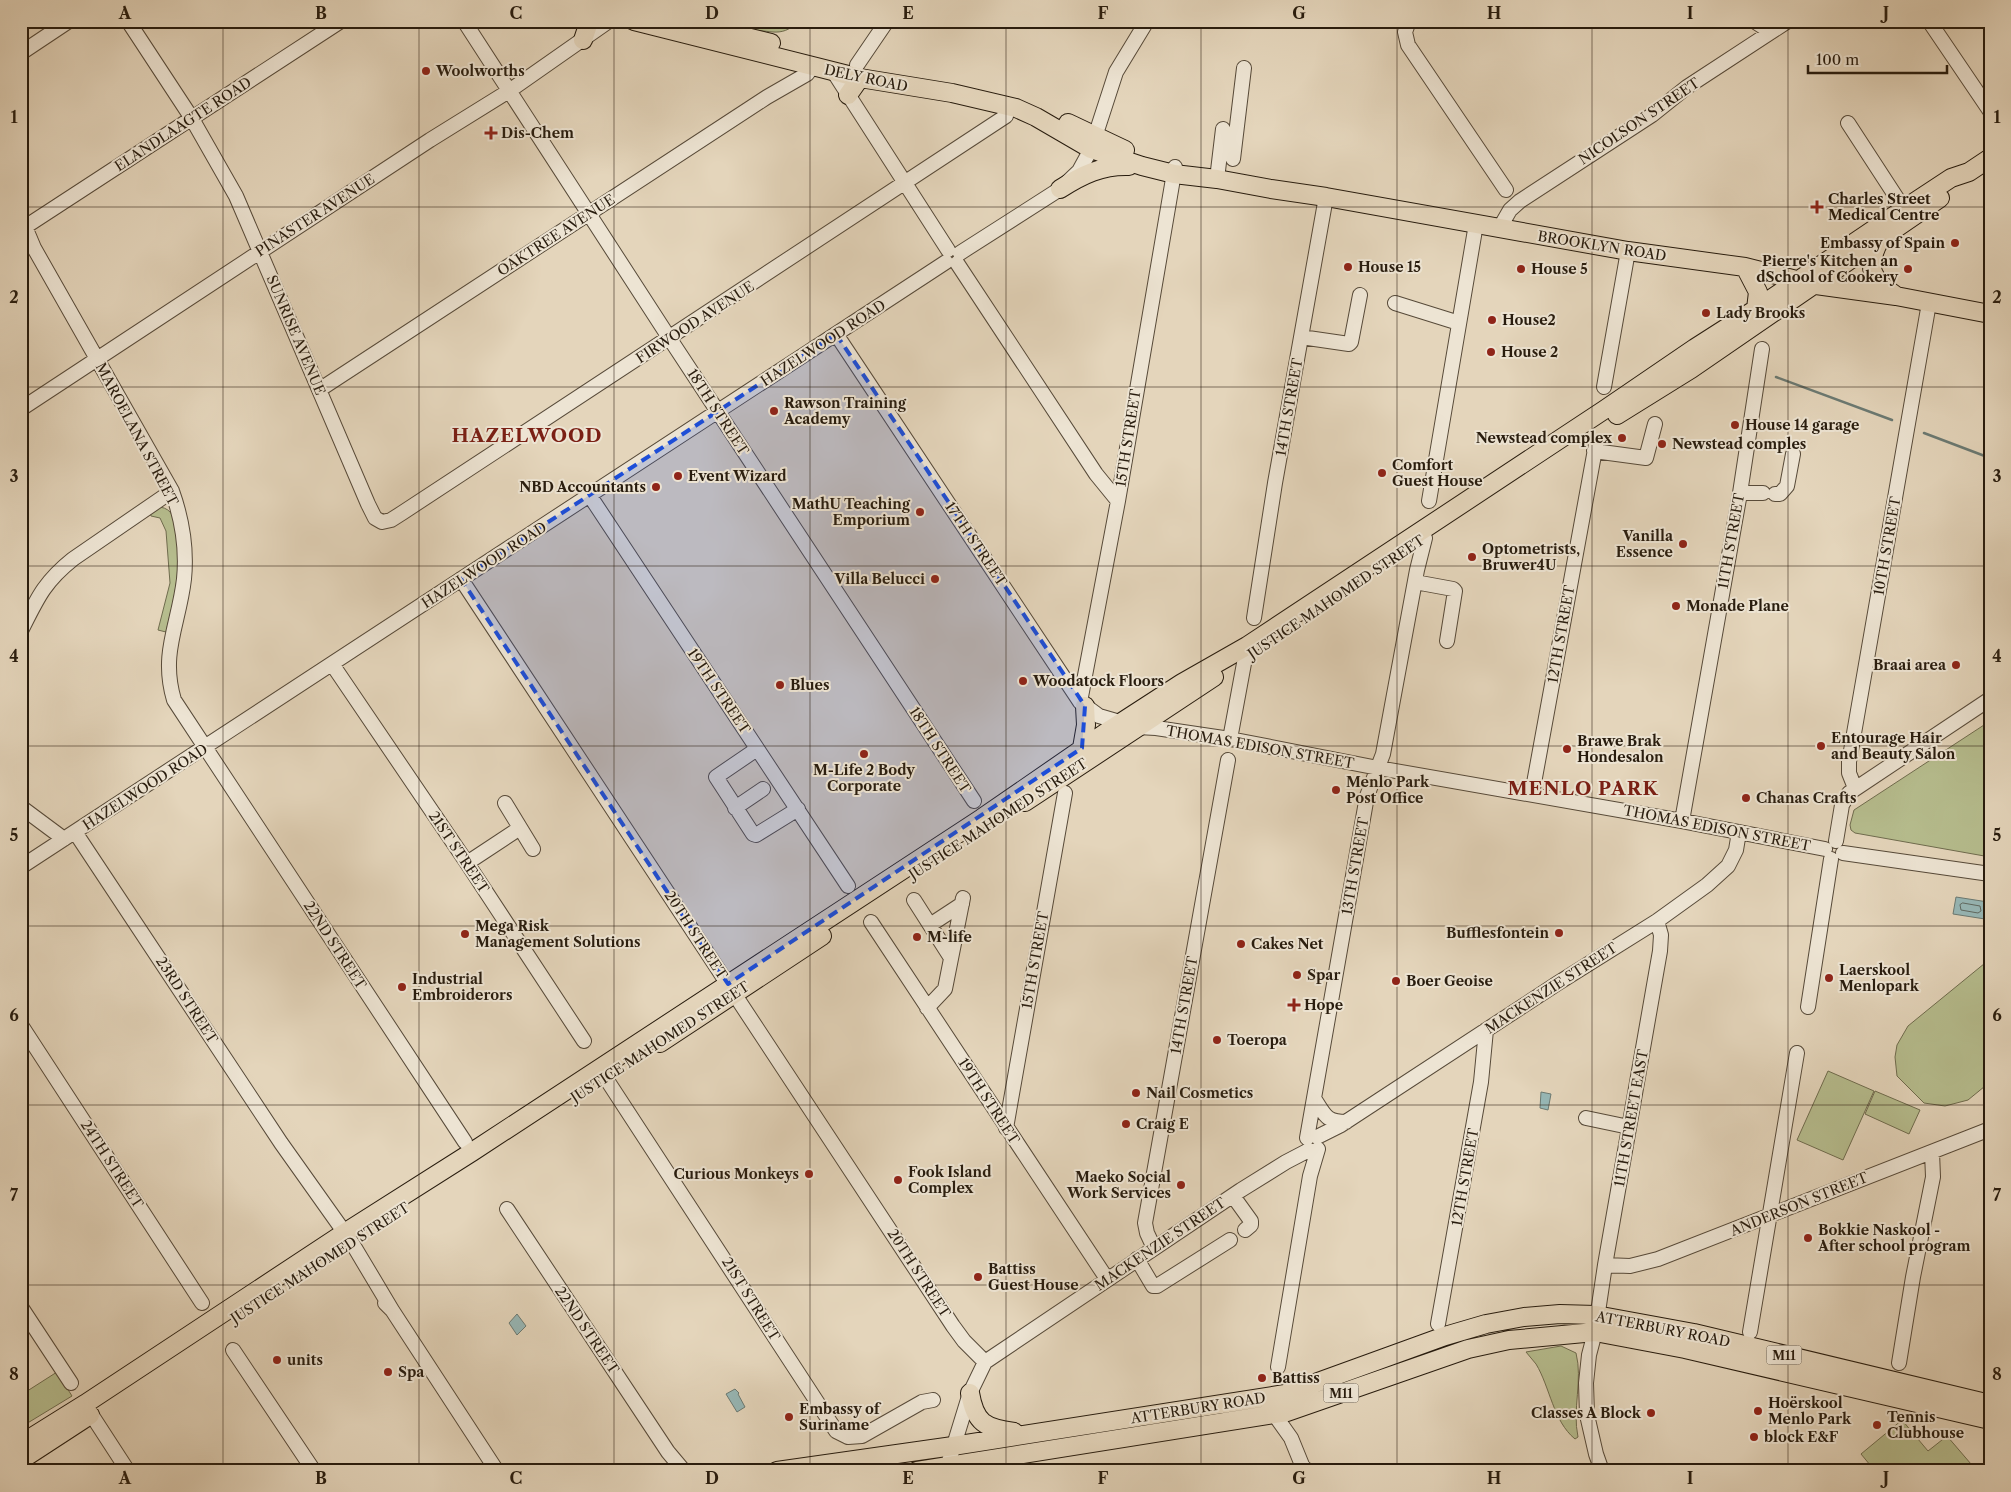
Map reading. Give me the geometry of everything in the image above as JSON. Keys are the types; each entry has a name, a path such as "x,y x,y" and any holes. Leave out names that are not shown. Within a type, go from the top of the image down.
{"main road":[{"path":"583,40 587,28 585,21"},
{"name":"DELY ROAD","path":"634,21 858,71 1016,100 1094,143"},
{"name":"DELY ROAD","path":"682,21 833,71 858,71"},
{"path":"798,58 825,63 833,71"},
{"path":"848,95 858,71"},
{"name":"BROOKLYN ROAD","path":"1094,143 1142,166 1175,170 1628,251 1745,267 1816,285 1896,296 1990,314"},
{"name":"BROOKLYN ROAD","path":"1094,143 1175,170"},
{"name":"JUSTICE MAHOMED STREET","path":"21,1460 345,1240 732,989 1129,725 1245,658 1425,538 1691,369 1880,240 1957,185 1969,172 1990,158"},
{"path":"1060,189 1088,173 1106,167 1142,166"},
{"name":"JUSTICE MAHOMED STREET","path":"21,1444 605,1077 1082,748 1129,725 1182,683 1247,646 1951,178 1969,172"},
{"path":"1880,240 1872,262 1874,277 1879,285 1896,296"},
{"path":"1745,267 1758,292 1756,309"},
{"path":"1082,704 1086,725 1082,748"},
{"name":"ATTERBURY ROAD","path":"777,1471 953,1446 1285,1394 1445,1336 1486,1324 1524,1317 1560,1314 1684,1349 1990,1420"},
{"name":"ATTERBURY ROAD","path":"917,1471 946,1469 1274,1414 1296,1409 1468,1349 1595,1324 1694,1333 1990,1404"},
{"path":"970,1392 975,1413 985,1424 993,1429 1044,1432"}],"street":[{"path":"21,52 69,21"},
{"name":"SUNRISE AVENUE","path":"128,21 191,118 236,196 368,504 376,518 382,522"},
{"name":"ELANDLAAGTE ROAD","path":"23,222 191,118 341,21"},
{"name":"18TH STREET","path":"464,21 670,339 974,801"},
{"name":"PINASTER AVENUE","path":"21,408 430,140 509,91 609,21"},
{"path":"858,71 887,21"},
{"name":"HAZELWOOD ROAD","path":"21,867 719,412 953,257 1060,189 1079,171 1094,143 1116,72 1147,21"},
{"path":"1754,21 1771,32"},
{"name":"NICOLSON STREET","path":"1499,228 1510,210 1520,201 1652,115 1678,93 1788,21"},
{"path":"1929,21 1990,111"},
{"path":"1408,22 1404,36 1408,44 1506,190"},
{"name":"OAKTREE AVENUE","path":"319,390 794,80 808,74 810,70 798,58"},
{"path":"1216,178 1244,68"},
{"path":"833,71 1096,474 1118,501"},
{"name":"FIRWOOD AVENUE","path":"382,522 391,520 670,339 1006,116"},
{"path":"1848,123 1904,209"},
{"path":"1227,135 1233,160"},
{"name":"15TH STREET","path":"1082,704 1175,170"},
{"name":"14TH STREET","path":"1254,618 1326,197"},
{"name":"MAROELANA STREET","path":"23,222 34,248 172,491 180,513 186,559 184,580 170,648 168,667 170,686 174,700 206,747"},
{"path":"1429,501 1476,224"},
{"path":"1604,387 1628,251"},
{"path":"1302,337 1348,344 1351,342 1360,295"},
{"name":"10TH STREET","path":"1855,788 1849,762 1929,303"},
{"path":"1395,304 1459,323"},
{"name":"17TH STREET","path":"836,334 1082,704 1099,716 1129,725"},
{"name":"11TH STREET","path":"1682,821 1740,493 1762,348"},
{"name":"12TH STREET","path":"1532,794 1595,448 1646,458 1655,424"},
{"path":"1740,493 1780,494 1787,486 1793,454"},
{"path":"21,630 46,584 58,571 72,559 172,491"},
{"name":"19TH STREET","path":"590,496 848,886"},
{"name":"13TH STREET","path":"1278,1367 1309,1180 1313,1143 1314,1104 1368,796 1384,754 1416,576 1425,538"},
{"path":"1416,576 1455,591 1448,641"},
{"name":"20TH STREET","path":"461,580 953,1326 964,1341 985,1362"},
{"path":"1230,739 1245,658"},
{"name":"21ST STREET","path":"332,664 467,863 584,1041"},
{"path":"1808,1007 1844,801 1855,788 1990,699"},
{"name":"THOMAS EDISON STREET","path":"1129,725 1230,739 1378,768 1682,821 1834,851 1990,874"},
{"name":"22ND STREET","path":"206,747 465,1142"},
{"path":"757,749 716,777 735,808 753,834 756,835 798,810"},
{"name":"14TH STREET","path":"1154,1248 1147,1233 1145,1223 1228,760"},
{"path":"735,808 763,789"},
{"name":"15TH STREET","path":"1006,1128 1065,793"},
{"path":"505,804 533,849"},
{"name":"23RD STREET","path":"21,807 70,835 298,1168 497,1471"},
{"path":"467,863 520,828"},
{"name":"MACKENZIE STREET","path":"946,1469 970,1392 985,1362 1313,1143 1594,960 1658,921 1725,871 1734,856 1739,832"},
{"path":"914,900 951,958"},
{"path":"928,1008 945,989 962,901 930,925"},
{"name":"11TH STREET EAST","path":"1602,1471 1596,1454 1587,1411 1586,1383 1589,1355 1660,951 1662,935 1658,921"},
{"name":"19TH STREET","path":"871,922 1107,1279"},
{"name":"24TH STREET","path":"21,1025 202,1303"},
{"name":"12TH STREET","path":"1438,1324 1481,1082 1486,1030"},
{"path":"1750,1332 1797,1053"},
{"name":"21ST STREET","path":"605,1077 836,1431 848,1437 862,1436 922,1402 933,1400"},
{"path":"1314,1104 1328,1118 1344,1123"},
{"path":"1586,1118 1629,1127"},
{"name":"ANDERSON STREET","path":"1605,1265 1630,1266 1651,1261 1990,1130"},
{"path":"1899,1363 1913,1277 1932,1187 1934,1170 1932,1152"},
{"path":"1287,1161 1302,1171 1309,1180"},
{"path":"1233,1196 1252,1221 1251,1225 1245,1230"},
{"name":"22ND STREET","path":"507,1208 668,1452 684,1471"},
{"path":"1137,1260 1153,1286 1157,1286 1230,1240"},
{"path":"21,1306 71,1383"},
{"path":"233,1350 314,1471"},
{"path":"1291,1438 1296,1409"},
{"path":"91,1414 128,1471"},
{"path":"1274,1414 1291,1438 1302,1465 1307,1471"},
{"name":"22ND STREET","path":"668,1452 674,1471"}],"highlighted area":[{"path":"836,334 1085,706 1082,748 728,984 461,579"}],"green space":[{"path":"741,21 799,21 785,30 773,32 744,31 740,26"},
{"path":"160,507 168,510 172,515 179,556 177,581 166,632 158,630 170,583 166,531 160,518 151,516 150,513"},
{"path":"1984,725 1990,733 1990,857 1855,833 1851,830 1850,825 1854,810"},
{"path":"1990,959 1990,1082 1968,1100 1945,1106 1924,1103 1897,1076 1895,1057 1897,1045 1908,1026"},
{"path":"1828,1071 1874,1091 1843,1160 1797,1140"},
{"path":"1875,1091 1920,1110 1909,1134 1865,1114"},
{"path":"1561,1346 1576,1353 1578,1363 1576,1426 1578,1437 1575,1439 1562,1423 1541,1373 1526,1352"},
{"path":"57,1372 72,1396 21,1427 21,1395"},
{"path":"1902,1420 1928,1451 1947,1436 1977,1471 1875,1471 1861,1454"}],"water":[{"path":"1956,897 1988,902 1985,919 1953,914"},
{"path":"1541,1092 1551,1094 1548,1110 1540,1108"},
{"path":"517,1314 526,1326 517,1335 509,1323"},
{"path":"735,1389 739,1393 745,1407 737,1412 726,1394"}],"waterway":[{"path":"1776,377 1892,420"},
{"path":"1924,433 1990,458"}],"place":[{"name":"Woolworths","path":"426,71"},
{"name":"Dis-Chem","path":"491,133"},
{"name":"Charles Street Medical Centre","path":"1817,207"},
{"name":"Embassy of Spain","path":"1955,243"},
{"name":"House 15","path":"1348,267"},
{"name":"House 5","path":"1521,269"},
{"name":"Pierre's Kitchen an dSchool of Cookery","path":"1908,269"},
{"name":"Lady Brooks","path":"1706,313"},
{"name":"House2","path":"1492,320"},
{"name":"House 2","path":"1491,352"},
{"name":"Rawson Training Academy","path":"774,411"},
{"name":"House 14 garage","path":"1735,425"},
{"name":"Newstead complex","path":"1622,438"},
{"name":"Newstead comples","path":"1662,444"},
{"name":"Comfort Guest House","path":"1382,473"},
{"name":"Event Wizard","path":"678,476"},
{"name":"NBD Accountants","path":"656,487"},
{"name":"MathU Teaching Emporium","path":"920,512"},
{"name":"Vanilla Essence","path":"1683,544"},
{"name":"Optometrists, Bruwer4U","path":"1472,557"},
{"name":"Villa Belucci","path":"935,579"},
{"name":"Monade Plane","path":"1676,606"},
{"name":"Braai area","path":"1956,665"},
{"name":"Woodatock Floors","path":"1023,681"},
{"name":"Blues","path":"780,685"},
{"name":"Entourage Hair and Beauty Salon","path":"1821,746"},
{"name":"Brawe Brak Hondesalon","path":"1567,749"},
{"name":"M-Life 2 Body Corporate","path":"864,754"},
{"name":"Menlo Park Post Office","path":"1336,790"},
{"name":"Chanas Crafts","path":"1746,798"},
{"name":"Bufflesfontein","path":"1559,933"},
{"name":"Mega Risk Management Solutions","path":"465,934"},
{"name":"M-life","path":"917,937"},
{"name":"Cakes Net","path":"1241,944"},
{"name":"Spar","path":"1297,975"},
{"name":"Laerskool Menlopark","path":"1829,978"},
{"name":"Boer Geoise","path":"1396,981"},
{"name":"Industrial Embroiderors","path":"402,987"},
{"name":"Hope","path":"1294,1005"},
{"name":"Toeropa","path":"1217,1040"},
{"name":"Nail Cosmetics","path":"1136,1093"},
{"name":"Craig E","path":"1126,1124"},
{"name":"Curious Monkeys","path":"809,1174"},
{"name":"Fook Island Complex","path":"898,1180"},
{"name":"Maeko Social Work Services","path":"1181,1185"},
{"name":"Bokkie Naskool - After school program","path":"1808,1238"},
{"name":"Battiss Guest House","path":"978,1277"},
{"name":"units","path":"277,1360"},
{"name":"Spa","path":"388,1372"},
{"name":"Battiss","path":"1262,1378"},
{"name":"Hoërskool Menlo Park","path":"1758,1411"},
{"name":"Classes A Block","path":"1651,1413"},
{"name":"Embassy of Suriname","path":"789,1417"},
{"name":"Tennis Clubhouse","path":"1877,1425"},
{"name":"block E&F","path":"1754,1437"}],"district":[{"name":"HAZELWOOD","path":"527,435"},
{"name":"MENLO PARK","path":"1583,788"}]}
